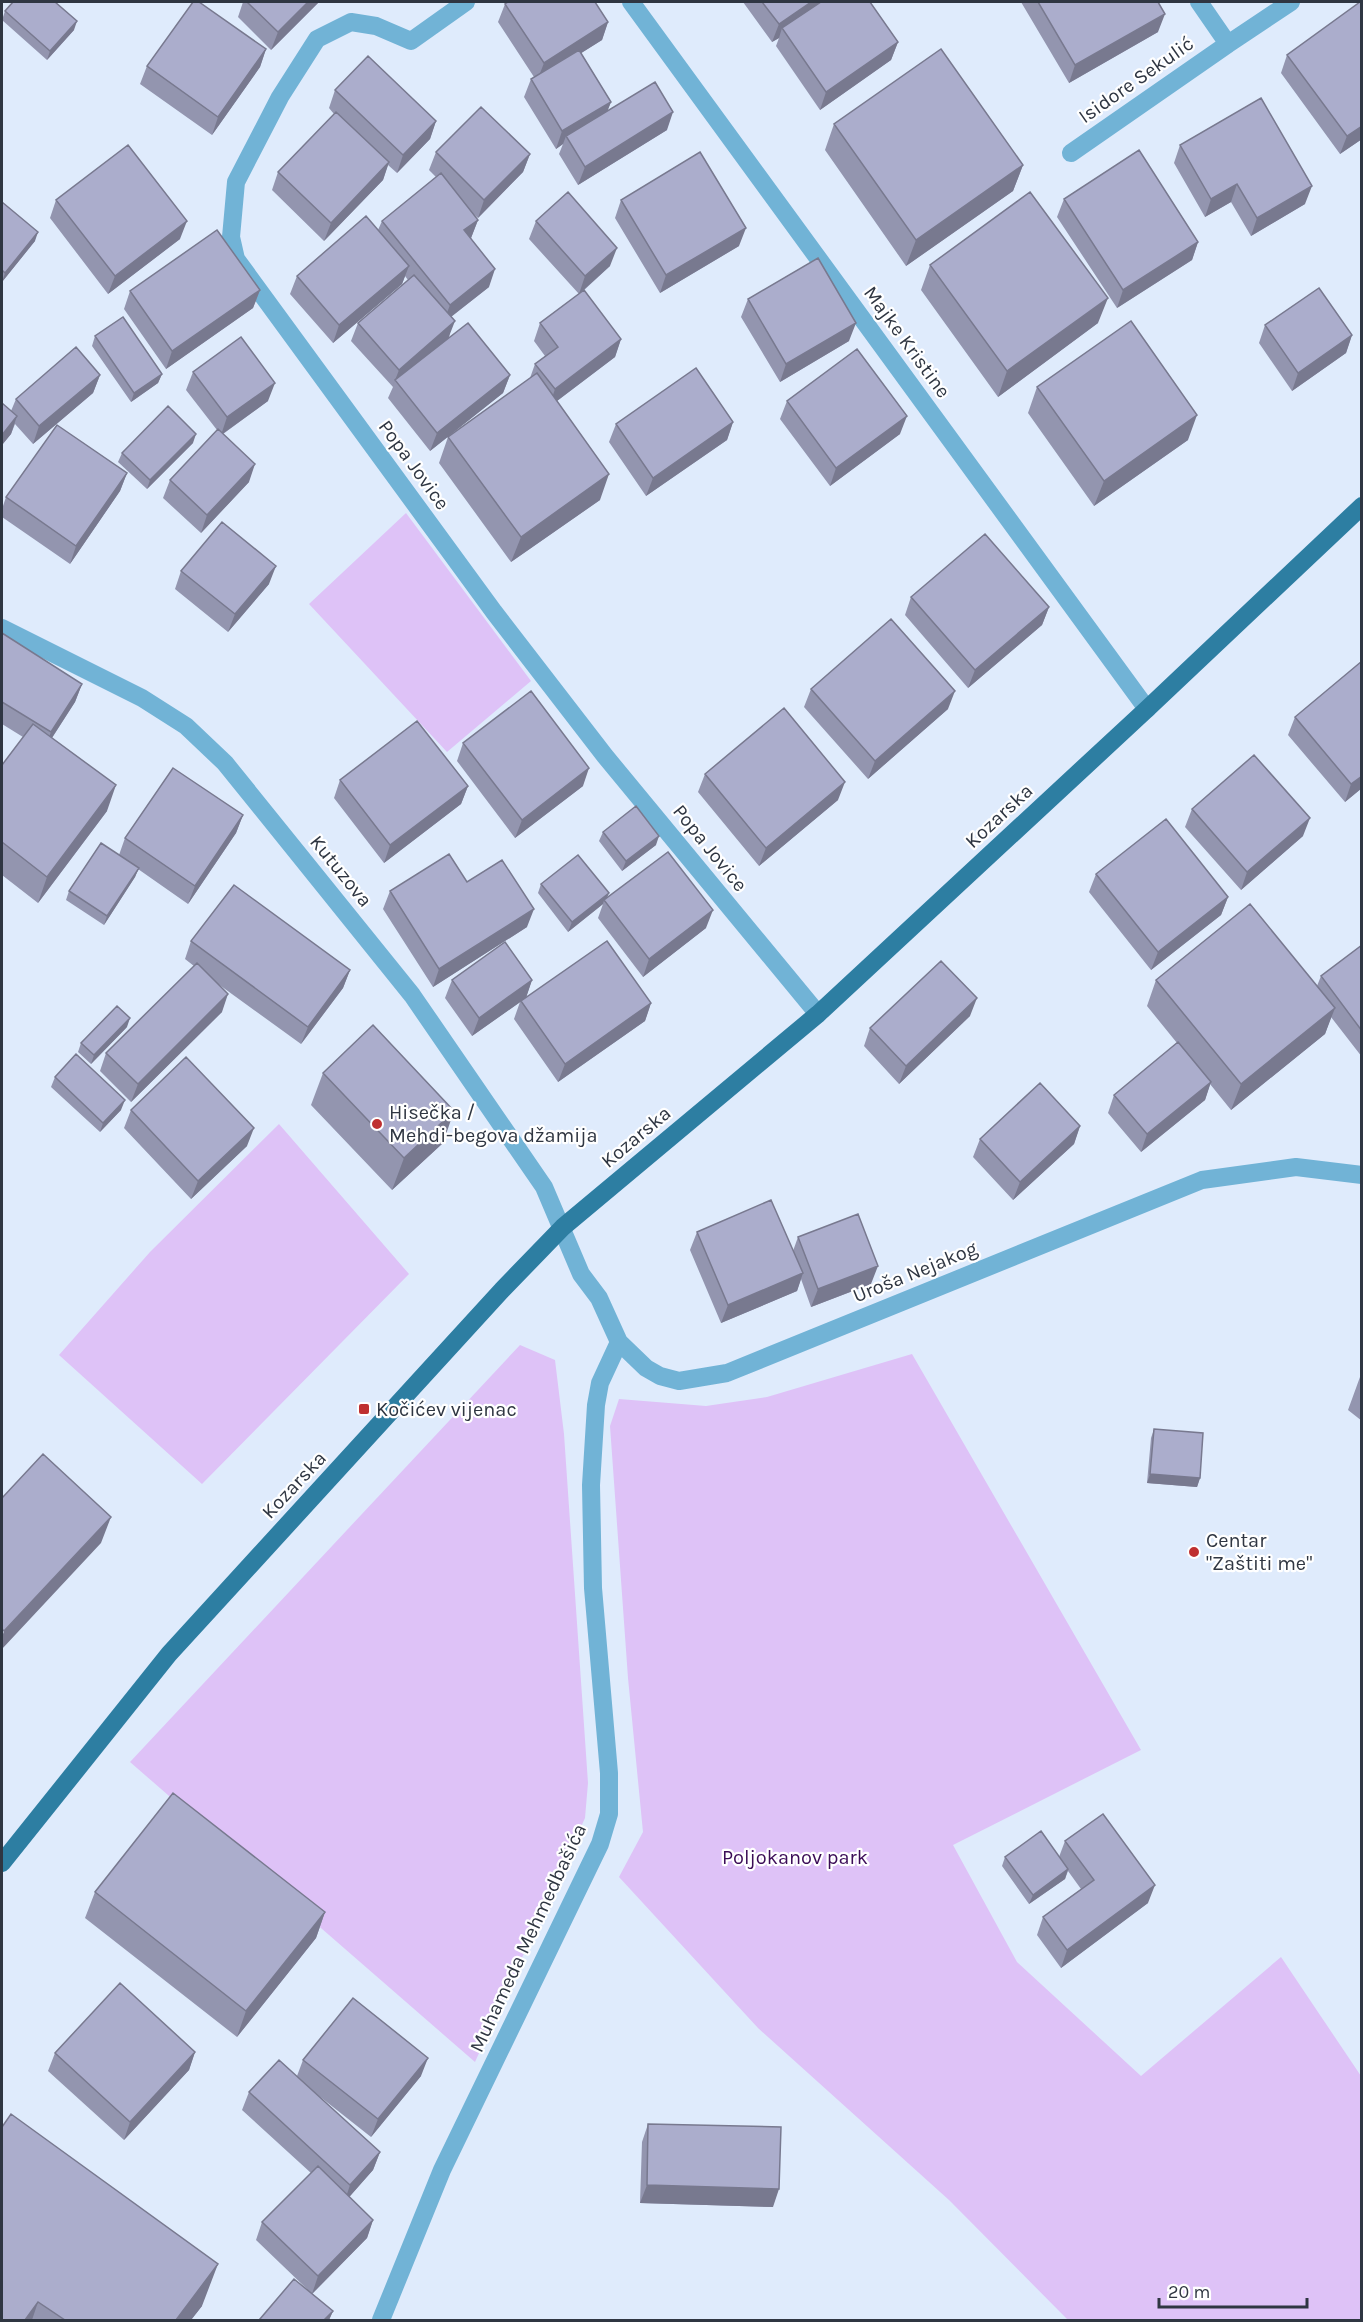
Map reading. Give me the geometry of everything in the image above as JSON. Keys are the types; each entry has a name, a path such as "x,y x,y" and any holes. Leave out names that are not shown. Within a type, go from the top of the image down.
{"main road":[{"name":"Kozarska","path":"2,1863 170,1654 502,1290 564,1227 818,1014 1362,506"}],"street":[{"name":"Popa Jovice","path":"466,2 411,41 376,26 351,22 317,39 280,97 236,182 231,237 236,259 501,621 605,756 818,1014"},
{"name":"Majke Kristine","path":"631,2 1147,709"},
{"name":"Isidore Sekulić","path":"1199,2 1228,44"},
{"name":"Isidore Sekulić","path":"1071,153 1291,2"},
{"name":"Kutuzova","path":"2,628 142,698 186,726 225,763 412,995 544,1187 564,1227"},
{"name":"Uroša Nejakog","path":"564,1227 581,1274 599,1298 619,1342 646,1368 660,1376 679,1381 727,1372 1202,1180 1296,1167 1362,1175"},
{"name":"Muhameda Mehmedbašića","path":"381,2320 442,2170 600,1844 609,1814 609,1773 593,1588 591,1485 596,1406 600,1383 619,1342"}],"green space":[{"path":"406,513 531,681 447,752 309,604"},
{"path":"279,1124 409,1274 202,1484 59,1355 150,1252"},
{"path":"520,1345 555,1360 564,1434 588,1783 585,1818 475,2062 130,1762"},
{"name":"Poljokanov park","path":"912,1354 1141,1750 953,1845 1017,1962 1141,2076 1281,1957 1361,2076 1361,2320 1068,2320 949,2200 758,2028 619,1877 643,1832 628,1678 610,1426 619,1399 706,1406 767,1397"}],"building":[{"path":"13,2 55,2 77,21 50,51 5,11"},
{"path":"193,2 199,2 266,49 218,117 147,66"},
{"path":"247,2 308,2 278,32"},
{"path":"508,2 595,2 608,22 544,63 505,4"},
{"path":"762,2 811,2 779,24"},
{"path":"821,2 870,2 898,42 826,92 782,28"},
{"path":"1038,2 1158,2 1165,14 1075,65"},
{"path":"1362,2 1362,126 1347,136 1287,55"},
{"path":"941,49 1023,165 916,240 834,124"},
{"path":"579,50 611,102 562,131 531,79"},
{"path":"368,56 436,121 403,155 335,90"},
{"path":"655,82 673,112 585,167 566,136"},
{"path":"1261,98 1312,186 1257,218 1237,184 1211,199 1180,145"},
{"path":"481,107 530,154 484,200 436,152"},
{"path":"336,112 389,162 331,223 278,172"},
{"path":"128,145 187,221 115,276 56,200"},
{"path":"1139,150 1198,242 1123,290 1064,199"},
{"path":"700,152 746,228 666,275 621,200"},
{"path":"441,173 478,220 464,230 495,269 450,305 382,221"},
{"path":"568,192 617,248 585,276 536,221"},
{"path":"1030,192 1108,298 1007,371 930,265"},
{"path":"2,202 38,232 5,273 2,270"},
{"path":"366,216 409,266 339,325 297,276"},
{"path":"217,230 260,290 172,351 130,291"},
{"path":"818,258 856,323 786,364 748,299"},
{"path":"414,275 455,321 399,370 358,323"},
{"path":"1319,288 1352,335 1298,373 1265,325"},
{"path":"584,290 621,339 555,389 535,364 558,347 540,323"},
{"path":"123,317 162,374 134,393 95,336"},
{"path":"1131,321 1197,415 1104,481 1037,387"},
{"path":"468,323 510,375 437,433 395,380"},
{"path":"241,337 275,383 227,417 193,372"},
{"path":"76,347 100,375 39,426 16,399"},
{"path":"857,349 907,416 836,468 787,401"},
{"path":"696,368 733,422 653,478 616,424"},
{"path":"537,373 609,474 521,537 448,437"},
{"path":"2,403 17,416 2,435"},
{"path":"168,406 196,434 150,480 122,453"},
{"path":"57,425 127,473 76,546 6,497"},
{"path":"218,429 255,464 207,515 170,480"},
{"path":"222,522 276,566 235,614 181,571"},
{"path":"985,534 1049,607 975,670 911,597"},
{"path":"891,619 955,691 875,761 811,689"},
{"path":"2,633 82,684 51,732 2,702"},
{"path":"1362,661 1362,776 1351,784 1295,717"},
{"path":"531,691 589,768 522,820 463,743"},
{"path":"784,708 845,782 766,848 705,774"},
{"path":"417,721 468,786 390,845 340,780"},
{"path":"33,724 116,785 47,877 2,842 2,765"},
{"path":"1254,755 1310,818 1247,872 1192,809"},
{"path":"173,768 243,815 195,886 125,838"},
{"path":"636,806 659,836 626,861 603,832"},
{"path":"1166,819 1228,897 1158,952 1096,874"},
{"path":"101,843 139,868 107,916 69,891"},
{"path":"668,852 713,910 649,959 604,900"},
{"path":"449,854 467,882 502,860 534,909 439,969 390,891"},
{"path":"578,855 609,893 572,922 541,884"},
{"path":"234,885 350,970 308,1027 191,941"},
{"path":"1250,904 1335,1008 1241,1084 1156,980"},
{"path":"607,941 651,1003 565,1064 521,1001"},
{"path":"505,942 532,980 479,1018 452,980"},
{"path":"1362,945 1362,1031 1321,976"},
{"path":"941,961 977,998 906,1066 870,1028"},
{"path":"197,963 228,994 138,1084 106,1053"},
{"path":"117,1006 130,1018 94,1055 81,1043"},
{"path":"373,1025 454,1111 404,1158 323,1073"},
{"path":"1178,1042 1211,1082 1147,1134 1114,1095"},
{"path":"76,1054 125,1100 103,1123 55,1077"},
{"path":"186,1057 254,1128 198,1181 131,1110"},
{"path":"1040,1083 1080,1126 1020,1182 980,1139"},
{"path":"771,1200 803,1273 728,1305 697,1232"},
{"path":"858,1214 878,1266 818,1289 798,1237"},
{"path":"1154,1429 1203,1433 1200,1478 1150,1474"},
{"path":"43,1454 111,1517 4,1631 2,1629 2,1498"},
{"path":"173,1793 325,1912 246,2011 95,1892"},
{"path":"1103,1814 1155,1885 1067,1950 1043,1917 1094,1880 1065,1841"},
{"path":"1041,1831 1068,1869 1033,1895 1005,1857"},
{"path":"120,1983 195,2052 130,2122 55,2053"},
{"path":"353,1998 428,2058 378,2119 303,2060"},
{"path":"279,2060 380,2152 350,2185 249,2092"},
{"path":"11,2114 218,2264 176,2320 65,2320 38,2302 25,2320 2,2320 2,2127"},
{"path":"648,2124 781,2127 779,2189 647,2185"},
{"path":"318,2166 373,2220 318,2276 262,2222"},
{"path":"294,2279 333,2311 324,2320 260,2319"}],"place":[{"name":"Hisečka / Mehdi-begova džamija","path":"377,1124"},
{"name":"Kočićev vijenac","path":"364,1409"},
{"name":"Centar \"Zaštiti me\"","path":"1194,1552"}]}
